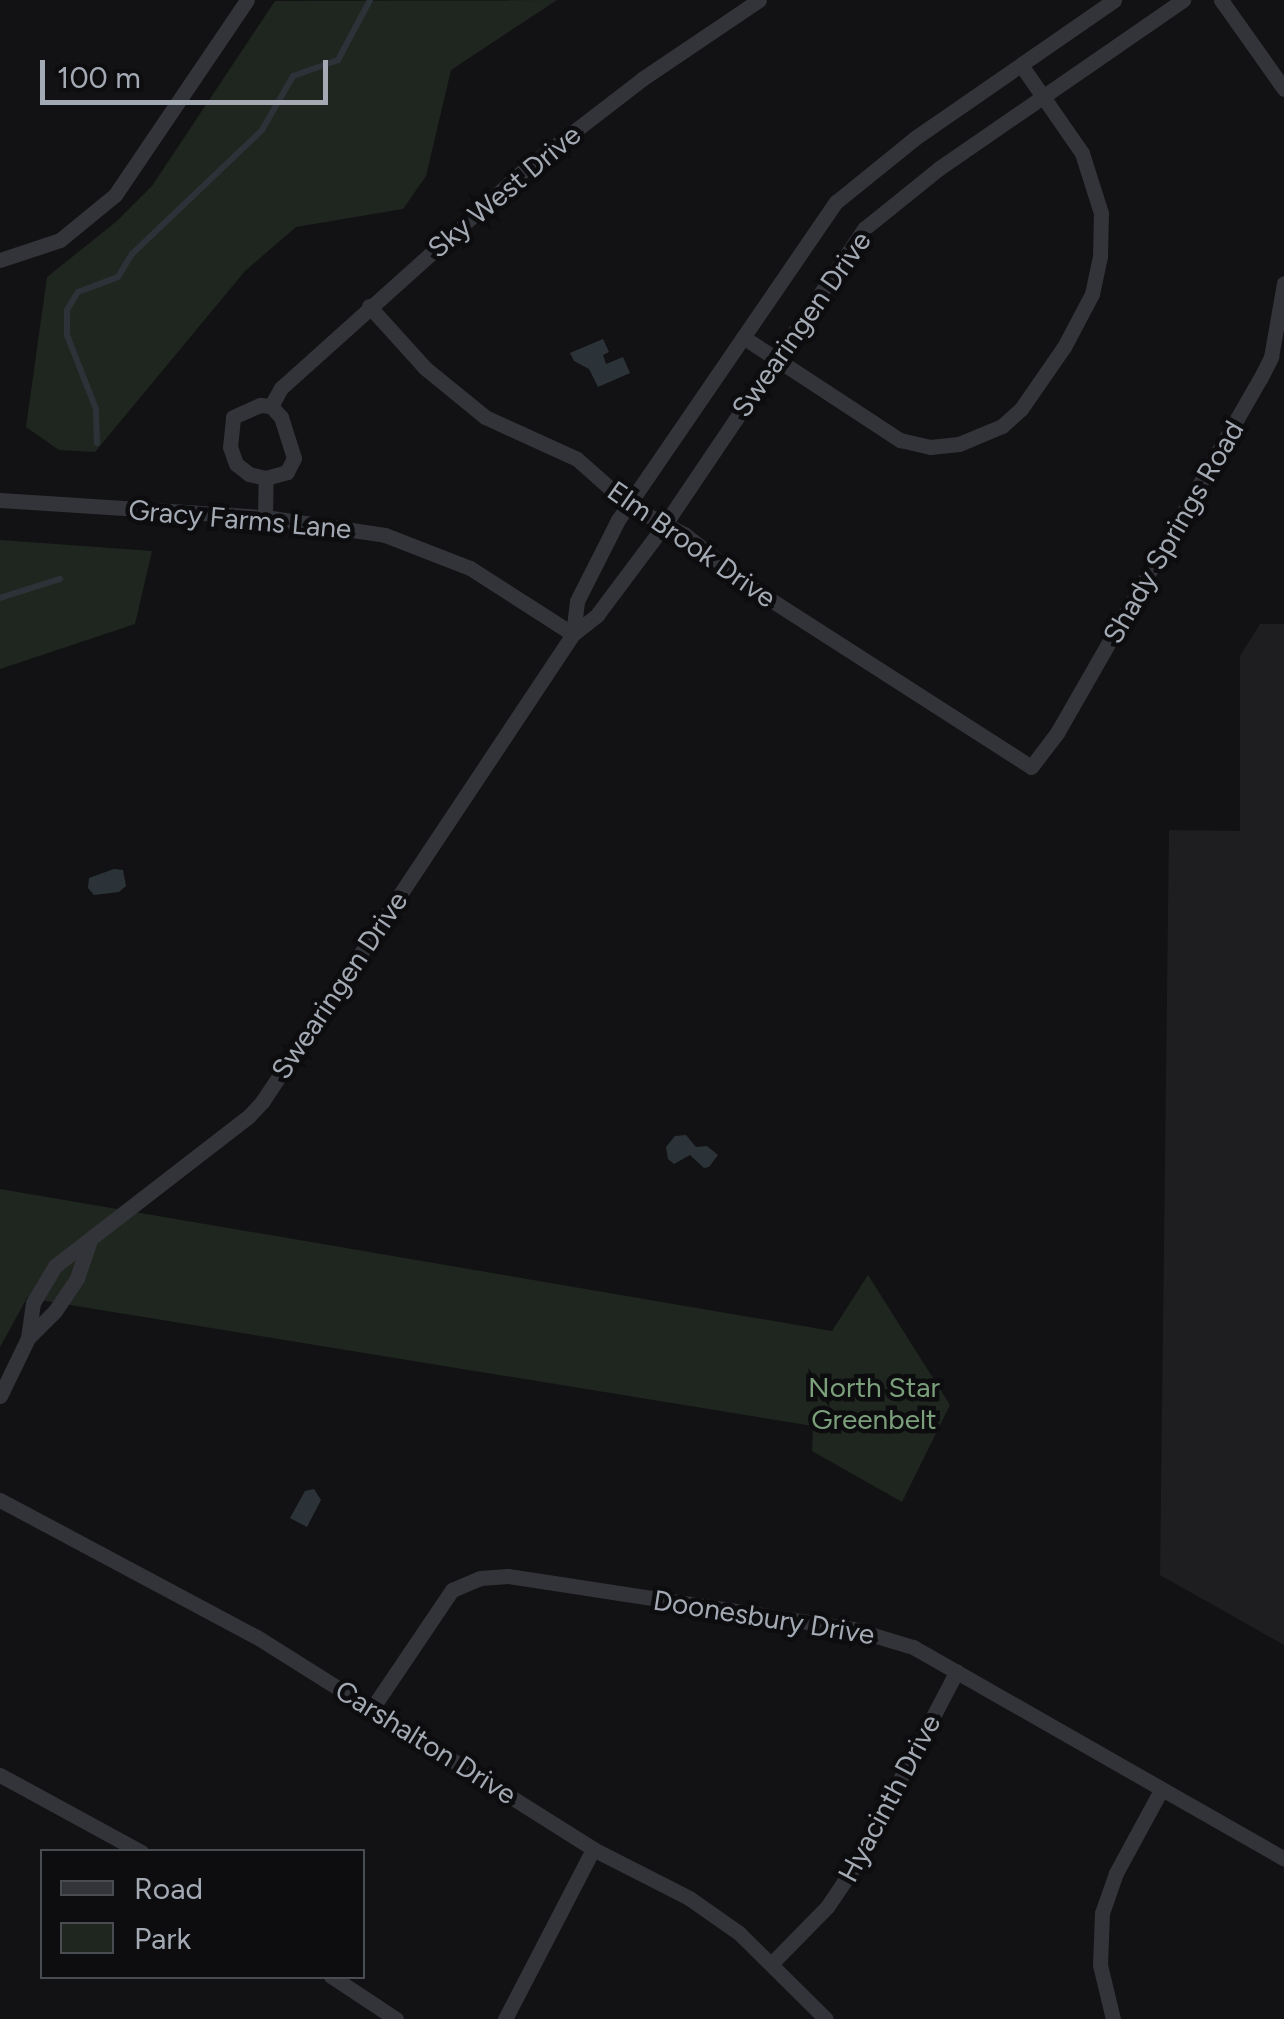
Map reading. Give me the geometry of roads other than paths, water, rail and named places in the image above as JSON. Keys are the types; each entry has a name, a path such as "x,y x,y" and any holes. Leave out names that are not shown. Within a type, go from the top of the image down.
{"street":[{"path":"0,260 60,240 115,196 247,0"},
{"name":"Sky West Drive","path":"266,478 249,474 236,464 230,426 242,410 271,406 281,388 524,170 642,80 759,0"},
{"name":"Swearingen Drive","path":"573,634 577,601 618,520 836,202 915,138 1114,0"},
{"name":"Swearingen Drive","path":"0,1396 28,1338 33,1303 46,1277 262,1102 573,634 597,615 665,524 865,228 938,169 1182,0"},
{"path":"1221,0 1284,90"},
{"path":"743,337 868,423 900,440 930,447 978,439 1021,409 1064,346 1092,294 1100,256 1101,213 1096,187 1082,153 1021,65"},
{"name":"Shady Springs Road","path":"1031,767 1057,733 1260,380 1271,357 1284,283"},
{"name":"Elm Brook Drive","path":"369,306 457,398 484,417 577,459 630,506 665,524 754,590 1031,767"},
{"path":"264,517 266,478 287,472 294,458 282,417 271,406"},
{"name":"Gracy Farms Lane","path":"0,500 330,524 424,547 506,588 573,634"},
{"name":"Swearingen Drive","path":"28,1338 55,1310 76,1278 90,1241"},
{"name":"Carshalton Drive","path":"0,1500 258,1638 594,1848 689,1898 739,1932 826,2019"},
{"name":"Doonesbury Drive","path":"372,1707 452,1590 480,1578 508,1576 853,1629 886,1636 957,1671 1284,1859"},
{"name":"Hyacinth Drive","path":"772,1963 827,1908 854,1868 957,1671"},
{"path":"0,1775 136,1849"},
{"path":"1112,2019 1100,1965 1102,1914 1116,1873 1161,1790"},
{"path":"504,2019 594,1848"},
{"path":"336,1979 396,2019"}],"waterway":[{"path":"97,443 96,409 67,335 67,310 78,292 118,277 132,254 262,130 293,76 338,60 370,0"},
{"path":"0,598 60,579"}],"park label":[{"name":"North Star Greenbelt","path":"874,1403"}]}
